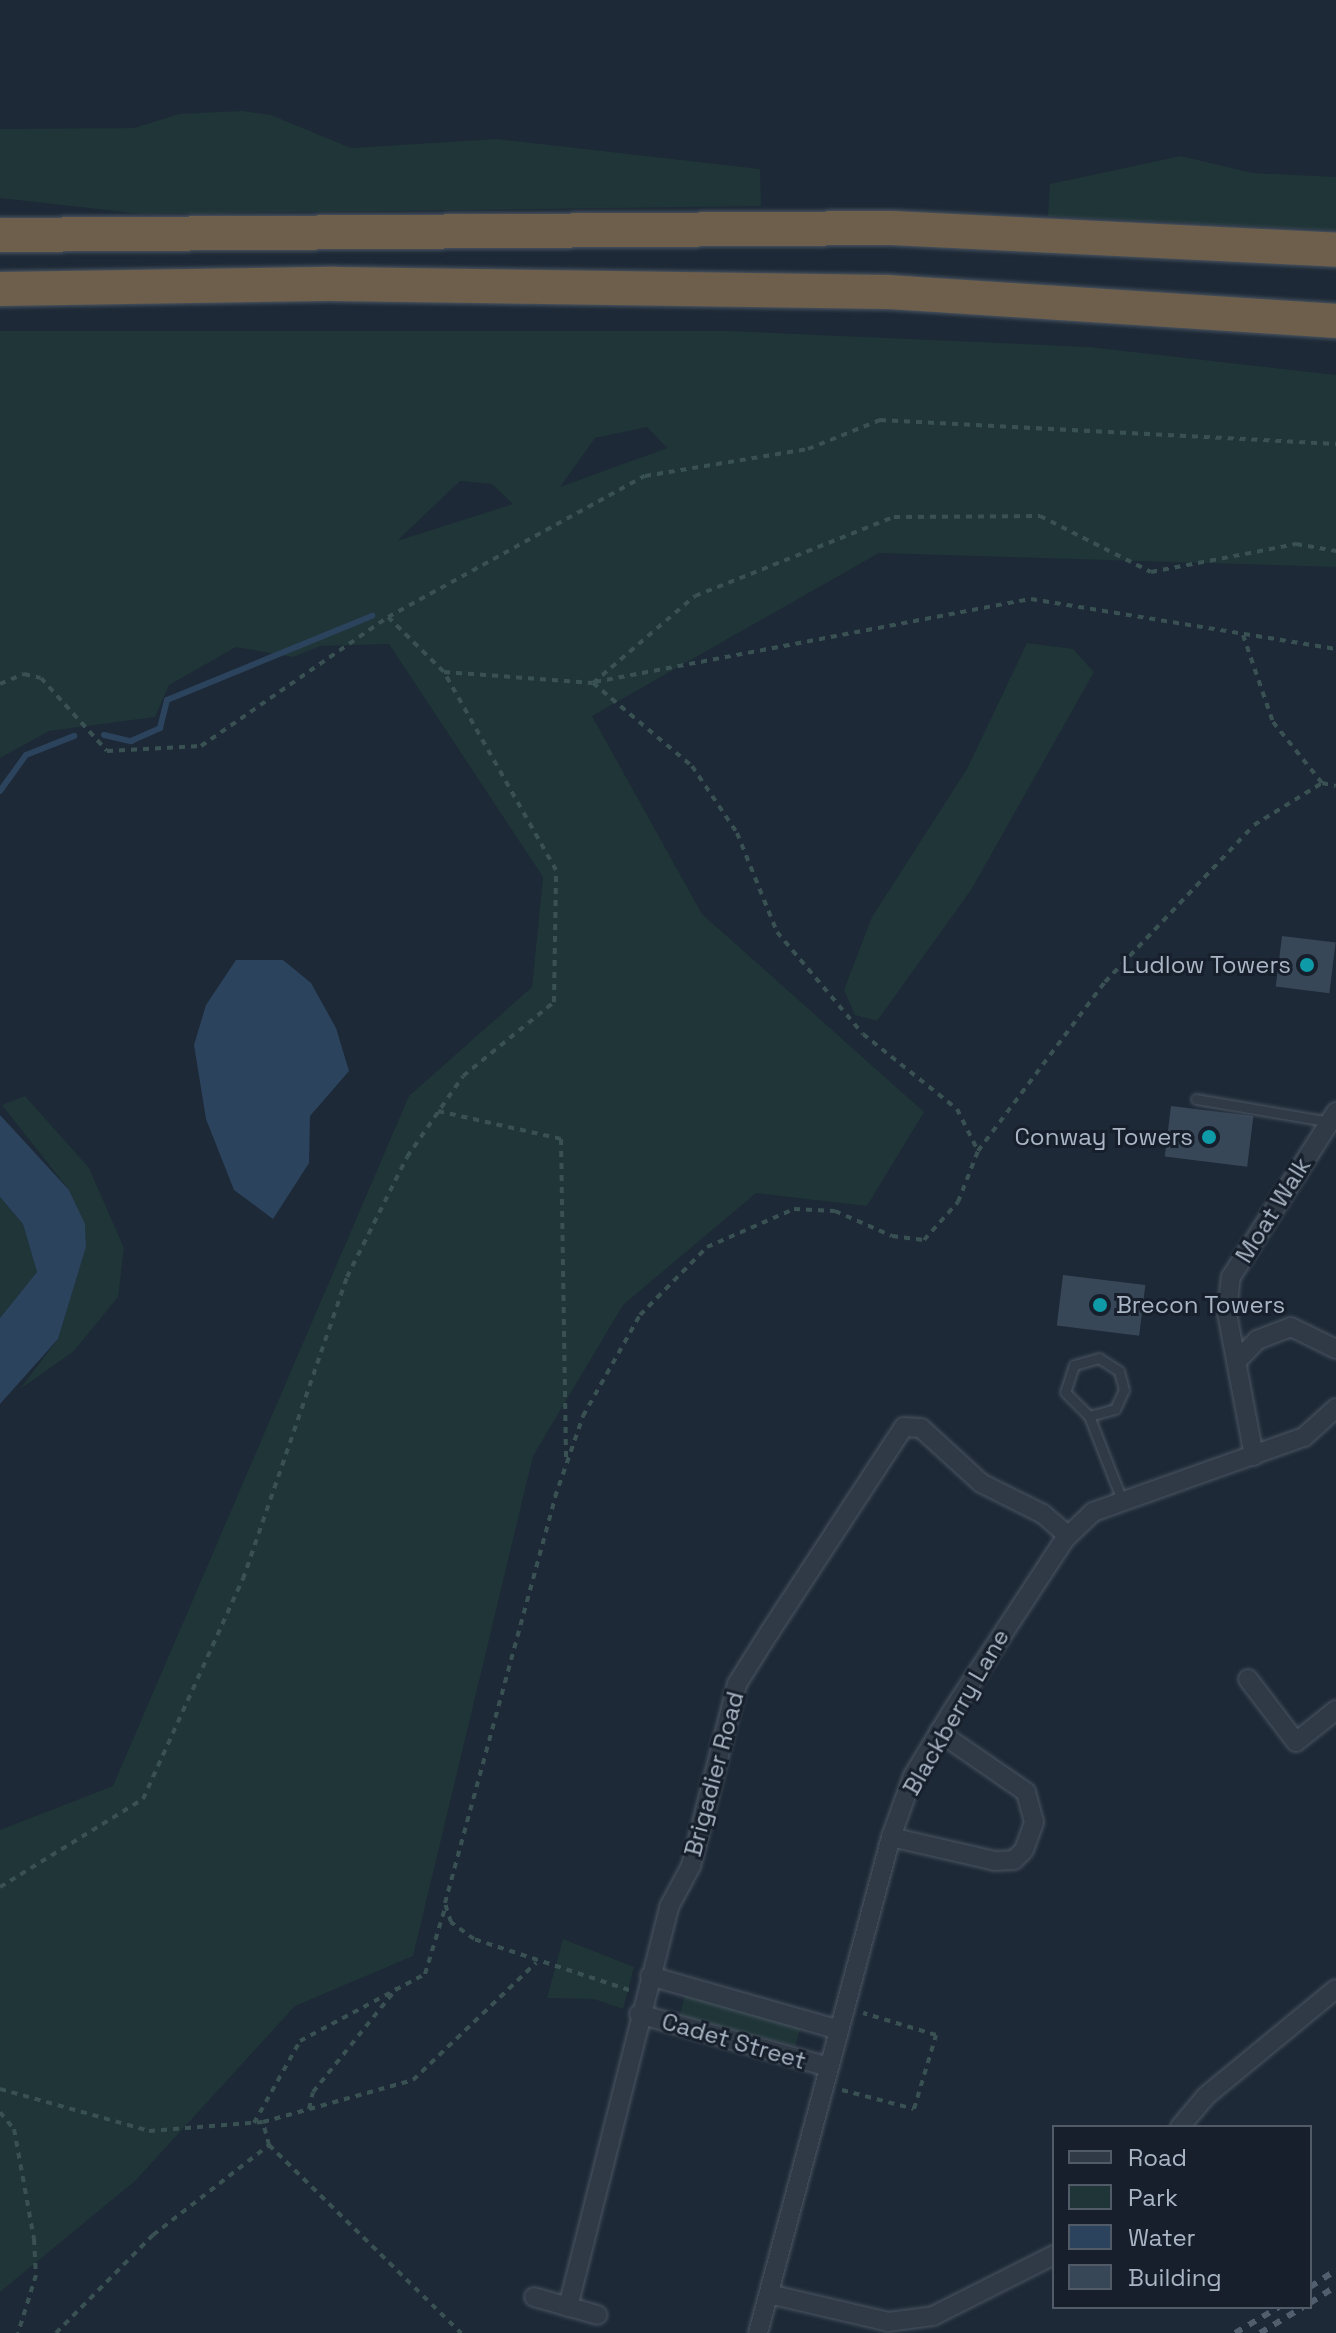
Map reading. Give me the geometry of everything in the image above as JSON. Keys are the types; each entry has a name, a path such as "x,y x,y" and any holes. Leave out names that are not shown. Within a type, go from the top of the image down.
{"highway":[{"path":"0,235 893,228 1336,250"},
{"path":"0,289 335,284 888,292 1336,321"}],"street":[{"name":"Moat Walk","path":"1254,1456 1227,1313 1231,1277 1333,1117"},
{"path":"1238,1360 1257,1340 1291,1327 1336,1349"},
{"name":"Blackberry Lane","path":"758,2333 891,1837 939,1732 1068,1536 1093,1512 1304,1437 1336,1408"},
{"name":"Brigadier Road","path":"568,2307 613,2146 616,2102 639,2014 669,1907 691,1866 737,1684 904,1427 935,1437 981,1483 1043,1514 1068,1536"},
{"path":"1248,1679 1296,1742 1336,1710"},
{"path":"891,1837 995,1861 1014,1860 1024,1850 1034,1814 1026,1792 939,1732"},
{"name":"Cadet Street","path":"647,1985 839,2030"},
{"path":"1182,2125 1206,2096 1336,1989"},
{"name":"Cadet Street","path":"639,2014 826,2076"},
{"path":"769,2294 888,2322 933,2316 1052,2256"},
{"path":"534,2297 598,2315"}],"lane":[{"path":"1196,1099 1333,1117"},
{"path":"1089,1416 1115,1409 1124,1390 1119,1371 1099,1358 1074,1365 1065,1381 1071,1406 1089,1416 1122,1500"}],"path":[{"path":"0,684 24,674 41,678 107,751 201,746 388,617 554,523 645,476 808,449 880,420 1336,444"},
{"path":"593,683 695,596 894,517 1040,516 1151,572 1296,544 1336,551"},
{"path":"444,672 593,683 1031,599 1336,649"},
{"path":"0,1887 143,1799 243,1579 347,1277 407,1157 463,1076 554,1002 556,870 444,672 388,617"},
{"path":"1243,634 1273,722 1322,783 1336,786"},
{"path":"593,683 692,766 737,833 777,932 863,1034 957,1109 978,1151"},
{"path":"647,1985 536,1963 474,1939 451,1922 445,1903 566,1466 583,1416 640,1315 707,1247 794,1209 835,1211 892,1236 924,1240 958,1202 978,1151 1105,982 1254,825 1322,783"},
{"path":"438,1111 561,1139 566,1466"},
{"path":"254,2123 300,2041 425,1974 445,1908"},
{"path":"0,2089 149,2131 263,2122 413,2080 536,1963"},
{"path":"309,2110 313,2092 398,1986"},
{"path":"826,2076 914,2109 936,2035 845,2008"},
{"path":"0,2112 14,2129 34,2239 36,2275 18,2333"},
{"path":"263,2122 269,2145 461,2333"},
{"path":"56,2333 153,2235 269,2145"}],"green space":[{"path":"242,111 271,115 351,148 496,139 760,169 761,206 142,214 0,198 0,129 134,128 179,114"},
{"path":"1181,156 1252,173 1336,177 1336,230 1048,216 1050,184"},
{"path":"0,331 731,331 1089,347 1336,375 1336,567 879,553 592,716 702,914 924,1112 867,1206 756,1193 623,1305 533,1456 413,1956 295,2006 135,2181 0,2292 0,1830 113,1786 409,1096 532,987 543,877 389,644 320,646 293,657 236,647 169,685 155,717 49,731 0,758","holes":["647,427 667,448 560,487 595,438","460,481 492,484 513,504 397,541"]},
{"path":"1027,643 1073,649 1094,672 971,890 877,1021 855,1015 844,990 872,917 967,769"},
{"path":"25,1096 89,1168 124,1248 118,1297 74,1351 20,1389 58,1339 86,1247 85,1225 69,1190 2,1105"},
{"path":"0,1197 23,1224 37,1272 0,1318"},
{"path":"563,1939 634,1967 623,2009 594,1999 547,1998"},
{"path":"685,1995 801,2026 795,2046 680,2015"}],"water":[{"path":"236,960 283,960 311,983 336,1028 349,1071 310,1116 309,1163 273,1219 234,1190 206,1119 194,1045 206,1005"},
{"path":"0,1115 69,1190 85,1224 86,1247 58,1339 0,1404 0,1318 37,1272 23,1224 0,1197"}],"building":[{"name":"Ludlow Towers","path":"1282,936 1336,943 1329,993 1276,987"},
{"name":"Conway Towers","path":"1171,1106 1253,1116 1247,1167 1165,1157"},
{"name":"Brecon Towers","path":"1063,1275 1145,1285 1139,1336 1057,1326"}],"waterway":[{"path":"104,735 131,741 160,728 167,700 372,616"},
{"path":"0,791 26,755 74,736"}],"railway":[{"path":"1312,2286 1336,2270"},
{"path":"1312,2302 1336,2286"},
{"path":"1235,2333 1276,2309"},
{"path":"1260,2333 1300,2309"}],"place":[{"name":"Ludlow Towers","path":"1307,965"},
{"name":"Conway Towers","path":"1209,1137"},
{"name":"Brecon Towers","path":"1100,1305"}]}
